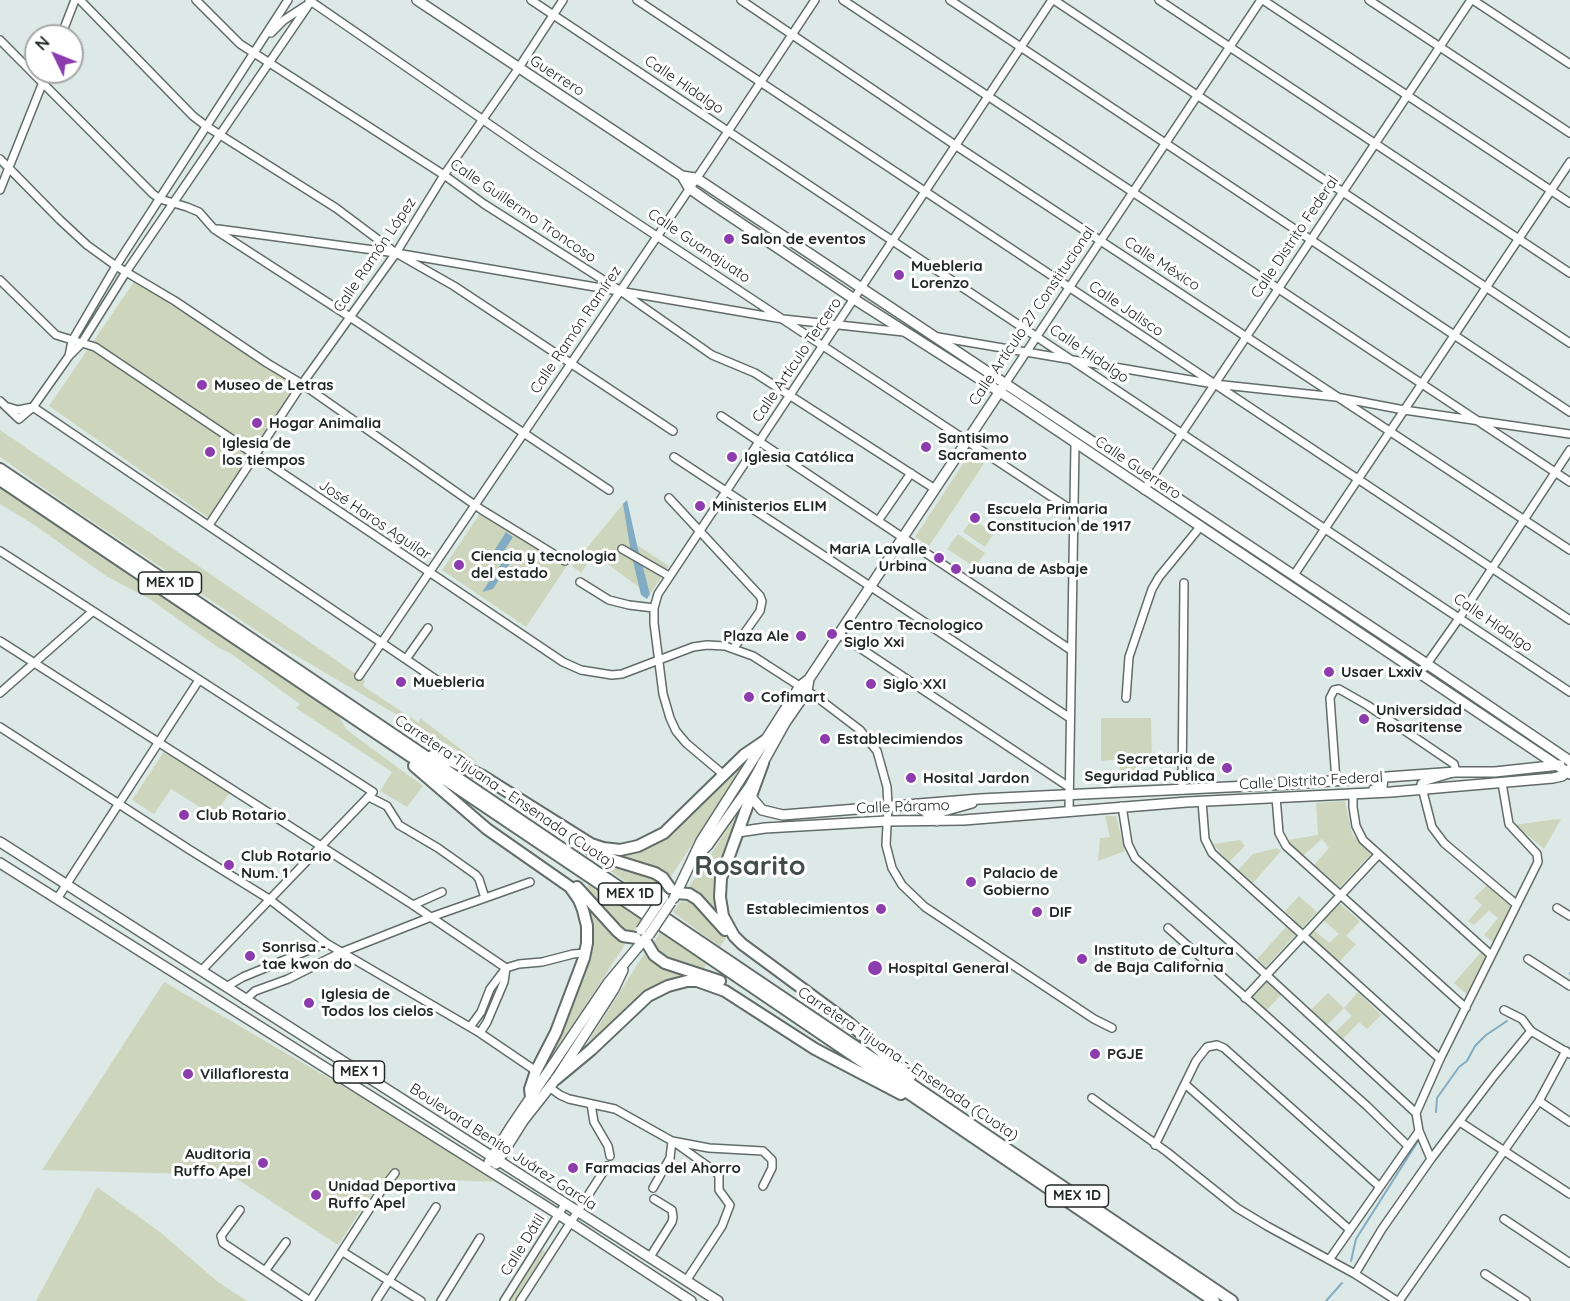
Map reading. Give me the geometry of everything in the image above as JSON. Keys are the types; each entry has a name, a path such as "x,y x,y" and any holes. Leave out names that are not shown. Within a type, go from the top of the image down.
{"highway":[{"name":"Carretera Tijuana - Ensenada (Cuota)","path":"0,469 423,754 919,1095 1211,1300"},
{"name":"Carretera Tijuana - Ensenada (Cuota)","path":"0,480 679,937 1232,1301"},
{"path":"423,754 468,768 516,795 591,844 620,850 638,846 664,833 744,755 766,740"},
{"path":"400,750 416,768 504,842 560,879 579,900 587,926 585,953 556,1032 536,1071 530,1089 531,1097"},
{"path":"763,763 721,878 720,906 727,925 742,944 849,1023 900,1068 919,1095"},
{"path":"468,768 486,783 597,853 656,873 663,878 670,895 689,894 697,899 745,952 813,1001 849,1023"},
{"path":"464,808 574,883 623,936 643,936 654,955 661,960 721,982 843,1064"},
{"path":"552,1083 648,996 668,986 687,981 708,984 725,991 805,1043 843,1064 890,1089 919,1095"}],"main road":[{"name":"Guerrero","path":"417,0 682,176 696,178"},
{"name":"Guerrero","path":"682,176 689,188"},
{"name":"Calle Guerrero","path":"696,178 936,337 1075,444 1558,766 1569,766"},
{"name":"Calle Guerrero","path":"689,188 906,333 1002,388 1294,575 1427,664 1569,766"},
{"name":"Calle Artículo 27 Constitucional","path":"690,863 715,836 750,786 809,679 1002,388"},
{"name":"Calle Artículo 27 Constitucional","path":"495,1159 552,1083 614,989 627,961 690,863 701,841 766,740 803,689"},
{"name":"Calle Distrito Federal","path":"1069,791 1182,790 1456,772 1495,772 1558,766"},
{"name":"Calle Distrito Federal","path":"1069,811 1202,801 1422,790 1502,783 1553,778 1569,766"},
{"name":"Calle Páramo","path":"752,798 762,810 783,815 1069,791"},
{"path":"916,804 937,821 940,812 965,806 980,799"},
{"name":"Calle Páramo","path":"738,832 765,828 886,821 937,821 1069,811"},
{"name":"Boulevard Benito Juárez García","path":"0,842 718,1301"},
{"name":"Boulevard Benito Juárez García","path":"0,863 558,1214 691,1301"},
{"name":"Calle Artículo 27 Constitucional","path":"488,1171 531,1097 608,983 627,961"},
{"path":"273,1035 286,1031 302,1036"}],"street":[{"path":"66,24 75,0"},
{"path":"80,0 192,116 336,208 396,253 454,286 673,431"},
{"name":"Calle Guillermo Troncoso","path":"196,0 240,44 619,290 712,355 747,369 935,489"},
{"path":"69,356 72,341 116,266 288,0"},
{"name":"Calle Hidalgo","path":"531,0 1570,692"},
{"name":"Calle Ramón López","path":"209,525 302,384 396,253 444,175 519,69 563,0"},
{"name":"Calle Jalisco","path":"637,0 1570,620"},
{"name":"Calle México","path":"741,0 955,145 1570,550"},
{"name":"Calle Ramón Ramírez","path":"359,676 815,0"},
{"path":"843,0 1570,482"},
{"path":"950,0 1570,412"},
{"path":"1053,0 1570,342"},
{"name":"Calle Artículo Tercero","path":"724,775 686,743 676,731 666,707 654,623 654,608 658,594 1053,0"},
{"path":"1159,0 1570,273"},
{"path":"1262,0 1570,203"},
{"name":"Calle Artículo 27 Constitucional","path":"1002,388 1262,0"},
{"path":"1369,0 1570,133"},
{"path":"1472,0 1570,64"},
{"name":"Calle Distrito Federal","path":"1144,490 1472,0"},
{"path":"262,41 284,20 311,1"},
{"path":"3,404 20,419 33,407 69,356 81,344 126,272 311,1"},
{"name":"Calle Guanajuato","path":"311,1 484,120 1073,511"},
{"path":"0,40 24,65"},
{"path":"0,190 43,84 160,199 199,212 214,229 609,490"},
{"path":"0,159 87,245 116,266 175,301 302,384 476,505 565,561"},
{"path":"1294,575 1570,162"},
{"path":"214,229 396,253 783,319 906,333"},
{"name":"José Haros Aguilar","path":"0,280 50,331 62,338 95,347 544,651 581,670 612,675 622,674 682,650 699,646 716,645 734,648 753,656 842,715 868,739 881,761 888,806 886,845 890,863 899,881 925,907 1094,1019 1112,1028"},
{"path":"936,337 1214,384 1336,397 1404,410 1570,434"},
{"path":"3,404 18,410 33,407 444,686"},
{"path":"721,416 1071,650"},
{"path":"1069,811 1075,444"},
{"path":"1420,672 1460,617 1570,450"},
{"path":"675,458 727,490 870,588 1070,718"},
{"path":"878,521 911,473"},
{"path":"669,498 762,598 760,611 734,648"},
{"path":"1126,698 1129,657 1152,589 1159,577 1200,527"},
{"path":"622,549 669,576"},
{"path":"0,552 371,794 387,806 399,825 438,848 476,875 485,898"},
{"path":"579,582 609,600 654,608"},
{"path":"1182,790 1184,583"},
{"path":"0,693 92,612"},
{"path":"406,659 428,628"},
{"path":"839,634 1069,791"},
{"path":"0,641 431,916 506,968"},
{"path":"57,899 199,680"},
{"path":"1336,781 1330,698 1336,689 1350,694 1454,764 1456,772 1423,782 1422,790 1427,803 1429,820 1436,834 1516,904"},
{"path":"0,727 269,899 326,943 480,1033 536,1071"},
{"path":"1384,778 1383,787 1380,789 1352,793 1359,834 1378,855 1491,955"},
{"path":"1431,1159 1419,1131 1416,1113 1440,1059 1539,859 1509,824 1502,783"},
{"path":"201,971 371,794"},
{"path":"1276,797 1282,841 1466,1008"},
{"path":"1202,801 1203,829 1208,847 1227,867 1440,1059"},
{"path":"1122,806 1128,844 1135,858 1416,1113"},
{"path":"1245,998 1378,855"},
{"path":"245,1000 255,991 288,979 342,952 431,916 530,882"},
{"path":"413,905 442,892"},
{"path":"1557,908 1570,916"},
{"path":"1168,928 1367,1106 1408,1146"},
{"path":"226,987 243,977 326,943"},
{"path":"470,1027 481,1012 494,983 506,968 585,953"},
{"path":"1528,959 1570,986"},
{"path":"480,1033 504,981 506,968"},
{"path":"1092,1098 1237,1208 1398,1301 1539,1101 1568,1053 1531,1030 1522,1019 1504,1010"},
{"path":"1355,1275 1382,1228 1431,1159 1531,1030"},
{"path":"1155,1145 1196,1061 1211,1045 1224,1048 1380,1186"},
{"path":"552,1083 560,1095 615,1109 672,1141 719,1176 719,1190 730,1205 722,1227 686,1281"},
{"path":"1185,1084 1350,1230"},
{"path":"1539,1101 1570,1122"},
{"path":"591,1104 594,1122 608,1146 610,1156"},
{"path":"1460,1122 1570,1194"},
{"path":"1329,1260 1419,1131"},
{"path":"672,1141 710,1148 763,1151 772,1160 772,1168 763,1186"},
{"path":"652,1188 670,1158 672,1141"},
{"name":"Calle Dátil","path":"520,1301 569,1221 607,1166"},
{"path":"240,1210 221,1236 222,1241 310,1301 395,1173"},
{"path":"650,1257 673,1217 672,1210 654,1199"},
{"name":"Calle Dátil","path":"504,1301 565,1204"},
{"path":"376,1301 436,1207"},
{"path":"1504,1219 1570,1263"},
{"path":"441,1301 480,1238"},
{"path":"265,1270 286,1242"},
{"path":"539,1245 550,1252"},
{"path":"343,1252 421,1301"},
{"path":"1485,1274 1526,1301"}],"green space":[{"path":"136,279 298,385 209,518 49,406"},
{"path":"0,430 365,680 363,686 419,723 420,718 479,763 278,645 66,504 0,457"},
{"path":"972,450 987,459 929,546 915,537"},
{"path":"0,487 296,683 301,690 338,715 347,730 423,786 407,807 380,791 392,772 296,708 300,704 230,653 219,648 148,598 106,576 33,524 0,504"},
{"path":"623,504 631,553 640,588 594,554 581,573 572,566"},
{"path":"481,512 566,567 526,627 442,570"},
{"path":"972,519 994,533 985,547 963,532"},
{"path":"958,534 985,553 975,567 947,549"},
{"path":"637,545 669,566 650,594 645,580"},
{"path":"1101,718 1151,718 1152,762 1136,762 1136,783 1119,783 1120,759 1101,761"},
{"path":"165,750 230,792 214,816 171,789 154,814 132,800"},
{"path":"754,753 669,879 657,868 611,854 637,853 661,841"},
{"path":"750,795 715,893 715,903 722,922 687,890"},
{"path":"1345,801 1352,834 1371,854 1340,887 1314,865 1329,848 1322,839 1303,856 1287,840 1318,835 1316,803"},
{"path":"1105,816 1116,816 1125,851 1098,861 1100,838 1110,837"},
{"path":"1561,819 1544,849 1515,825 1550,820"},
{"path":"1240,840 1245,846 1229,862 1213,844"},
{"path":"1277,848 1281,851 1253,883 1238,870 1253,854"},
{"path":"607,860 633,867 656,879 662,891 654,901 603,866"},
{"path":"1488,884 1511,906 1494,943 1484,935 1498,918 1489,911 1474,925 1468,921 1482,905 1474,898"},
{"path":"589,885 642,919 634,931 620,929 585,890"},
{"path":"583,896 611,934 626,943 536,1081 586,959"},
{"path":"1299,896 1317,912 1302,928 1285,911"},
{"path":"690,901 712,920 726,938 720,947 673,912 680,902"},
{"path":"1338,902 1360,921 1346,936 1356,944 1339,962 1308,934 1313,929 1329,943 1339,934 1322,919"},
{"path":"1286,927 1295,935 1266,967 1257,959"},
{"path":"661,931 708,962 703,970 662,954 653,943"},
{"path":"1483,950 1489,956 1470,997 1454,983"},
{"path":"644,954 654,962 704,977 679,977 646,990 630,1003 580,1055"},
{"path":"1265,979 1282,994 1266,1011 1250,996"},
{"path":"164,982 507,1182 373,1178 372,1193 338,1245 231,1175 42,1170"},
{"path":"1358,992 1381,1015 1367,1029 1359,1022 1343,1039 1335,1032 1352,1016 1344,1008"},
{"path":"1328,993 1344,1008 1327,1025 1310,1011"},
{"path":"97,1187 160,1232 218,1282 247,1301 36,1301"},
{"path":"544,1250 548,1255 518,1301 508,1301 540,1252"}],"water":[{"path":"627,500 650,594 647,599 641,595 631,553 623,504"},
{"path":"506,532 513,537 502,554 512,560 493,589 482,592 501,564 502,556 494,551"}],"waterway":[{"path":"1436,1112 1437,1098 1459,1067 1467,1061 1475,1046 1486,1035 1507,1021"},
{"path":"1351,1261 1356,1239 1418,1141"},
{"path":"1326,1301 1342,1283"}],"place":[{"name":"Salon de eventos","path":"729,239"},
{"name":"Muebleria Lorenzo","path":"899,275"},
{"name":"Museo de Letras","path":"202,385"},
{"name":"Hogar Animalia","path":"257,423"},
{"name":"Santisimo Sacramento","path":"926,447"},
{"name":"Iglesia de los tiempos","path":"210,452"},
{"name":"Iglesia Católica","path":"732,457"},
{"name":"Ministerios ELIM","path":"700,506"},
{"name":"Escuela Primaria Constitucion de 1917","path":"975,518"},
{"name":"MariA Lavalle Urbina","path":"939,558"},
{"name":"Ciencia y tecnologia del estado","path":"459,565"},
{"name":"Juana de Asbaje","path":"956,569"},
{"name":"Centro Tecnologico Siglo Xxi","path":"832,634"},
{"name":"Plaza Ale","path":"801,636"},
{"name":"Usaer Lxxiv","path":"1329,672"},
{"name":"Muebleria","path":"401,682"},
{"name":"Siglo XXI","path":"871,684"},
{"name":"Cofimart","path":"749,697"},
{"name":"Universidad Rosaritense","path":"1364,719"},
{"name":"Establecimiendos","path":"825,739"},
{"name":"Secretaria de Seguridad Publica","path":"1227,768"},
{"name":"Hosital Jardon","path":"911,778"},
{"name":"Club Rotario","path":"184,815"},
{"name":"Club Rotario Num. 1","path":"229,865"},
{"name":"Palacio de Gobierno","path":"971,882"},
{"name":"Establecimientos","path":"881,909"},
{"name":"DIF","path":"1037,912"},
{"name":"Sonrisa - tae kwon do","path":"250,956"},
{"name":"Instituto de Cultura de Baja California","path":"1082,959"},
{"name":"Hospital General","path":"875,968"},
{"name":"Iglesia de Todos los cielos","path":"309,1003"},
{"name":"PGJE","path":"1095,1054"},
{"name":"Villafloresta","path":"188,1074"},
{"name":"Auditoria Ruffo Apel","path":"263,1163"},
{"name":"Farmacias del Ahorro","path":"573,1168"},
{"name":"Unidad Deportiva Ruffo Apel","path":"316,1195"}],"district":[{"name":"Rosarito","path":"750,867"}]}
